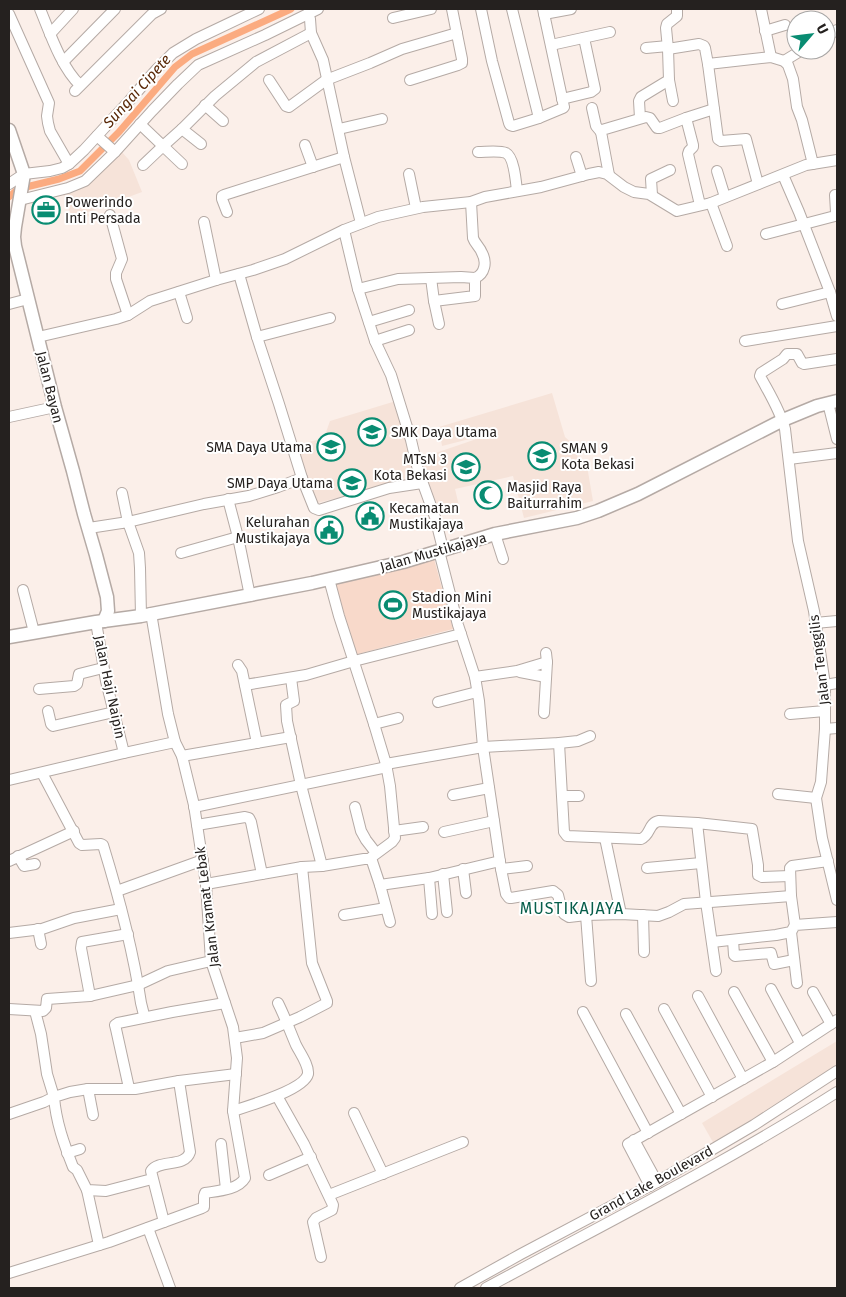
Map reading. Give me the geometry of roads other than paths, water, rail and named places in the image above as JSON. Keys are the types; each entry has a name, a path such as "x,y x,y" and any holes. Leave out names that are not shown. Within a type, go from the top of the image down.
{"main road":[{"path":"9,130 18,154 23,178"},
{"name":"Jalan Bayan","path":"23,178 14,237 55,407 107,598 108,611 100,621"},
{"name":"Jalan Mustikajaya","path":"9,637 250,596 403,562 495,534 577,518 638,494 782,420 817,406 833,402"},
{"path":"107,598 118,609 141,615"}],"street":[{"path":"40,9 63,62 74,79 77,88 158,9"},
{"path":"50,34 73,9"},
{"path":"63,62 115,9"},
{"path":"9,184 23,178 62,168 69,164 99,138 173,52 259,9"},
{"path":"20,199 68,188 85,181 113,150 198,65 318,9"},
{"path":"393,18 431,9"},
{"path":"410,80 461,64 462,59 452,9"},
{"path":"481,9 492,60 510,125 513,126 539,118 564,107 543,12 571,9"},
{"path":"512,9 539,118"},
{"path":"673,100 669,80 666,25 677,16 677,9"},
{"path":"761,9 772,57"},
{"path":"9,14 49,103 47,116 50,131 69,164"},
{"path":"308,14 311,33 323,60 326,80 361,223"},
{"path":"766,31 785,25"},
{"path":"551,45 610,32"},
{"path":"143,165 205,105 256,62 311,33"},
{"path":"269,80 288,107 326,80 402,49 457,33"},
{"path":"562,98 591,92 594,89 584,38"},
{"path":"646,48 668,48 699,44 706,48 719,141 746,139 758,184"},
{"path":"708,64 772,57 784,61 788,65 794,79 796,107 802,120 813,164"},
{"path":"640,118 639,101 641,97 669,80"},
{"path":"205,105 223,121"},
{"path":"592,108 596,126 601,132 609,175"},
{"path":"601,132 602,130 648,117 658,128 714,109"},
{"path":"686,118 693,145 688,154 700,205"},
{"path":"338,129 382,119"},
{"path":"140,124 182,164"},
{"path":"182,129 201,144"},
{"path":"99,138 113,150"},
{"path":"305,145 313,167"},
{"path":"478,152 504,152 510,157 517,191"},
{"path":"227,212 222,199 224,195 344,156"},
{"path":"576,157 582,176"},
{"path":"38,337 128,315 150,301 285,259 361,223 416,208 470,202 599,172 609,175 631,191 646,192 652,195 677,211 711,202 806,165 837,160"},
{"path":"652,195 651,179 670,170"},
{"path":"717,171 725,197"},
{"path":"410,174 416,208"},
{"path":"783,175 833,297 837,316"},
{"path":"766,234 834,216 836,212 834,195"},
{"path":"358,289 398,279 474,278 482,273 485,264 483,253 475,244 473,238 470,202"},
{"path":"711,202 727,246"},
{"path":"110,215 122,259 116,273 116,279 128,315"},
{"path":"204,222 216,280"},
{"path":"344,230 358,289 375,341 391,376 422,483 435,517 461,634 475,677 482,747 506,894 511,898 553,891 558,895 562,911 569,917 664,914 684,904 791,896"},
{"path":"239,274 302,478 314,508 318,510 389,488 422,483"},
{"path":"431,278 439,324"},
{"path":"434,300 475,296 474,278"},
{"path":"180,292 187,318"},
{"path":"782,304 833,297"},
{"path":"9,304 28,299"},
{"path":"369,322 410,310"},
{"path":"257,337 330,318"},
{"path":"745,341 837,326"},
{"path":"375,341 409,330"},
{"name":"Jalan Tenggilis","path":"837,359 804,364 797,354 787,354 783,359 760,374 760,378 765,384 782,420 789,459 798,541 815,622 825,685 825,729 820,782 816,798 822,838 837,900"},
{"path":"833,402 837,440"},
{"path":"9,418 55,407"},
{"path":"789,459 837,452"},
{"path":"89,528 128,522 248,496 302,478"},
{"name":"Jalan Kramat Lebak","path":"9,1273 99,1246 202,1208 204,1207 205,1193 226,1189 242,1183 245,1176 234,1111 237,1058 235,1038 211,961 206,884 194,807 182,756 175,742 161,676 141,615 139,553 128,522 122,493"},
{"path":"228,499 250,596"},
{"path":"495,534 503,559"},
{"path":"181,553 238,537"},
{"path":"206,884 302,867 322,866 372,856 394,840 390,786 386,766 329,579"},
{"path":"23,590 34,632"},
{"name":"Jalan Haji Naipin","path":"100,621 103,668 124,753"},
{"path":"815,622 837,621"},
{"path":"245,685 306,675 461,634"},
{"path":"475,677 517,671 547,658 544,713"},
{"path":"238,665 242,671 257,743"},
{"path":"39,690 74,686 77,684 80,674 103,668"},
{"path":"517,671 546,677"},
{"path":"291,678 294,701 285,706 286,717 322,866"},
{"path":"825,685 837,684"},
{"path":"438,702 477,692"},
{"path":"48,711 50,724 53,726 114,712"},
{"path":"790,714 825,711"},
{"path":"374,724 398,718"},
{"path":"825,729 837,728"},
{"path":"194,807 482,747 560,742 578,740 590,736"},
{"path":"182,756 291,737"},
{"path":"9,780 175,742"},
{"path":"560,742 564,832 566,835 570,837 641,839 645,838 654,822 659,820 752,829 758,875 762,877 790,876"},
{"path":"42,773 80,843 82,845 103,845 118,892 144,1015 146,1017"},
{"path":"453,795 489,788"},
{"path":"778,794 816,798"},
{"path":"563,796 579,796"},
{"path":"355,807 372,856 390,922"},
{"path":"197,825 248,818 251,822 262,874"},
{"path":"444,832 494,821"},
{"path":"697,823 716,971"},
{"path":"394,832 423,827"},
{"path":"13,858 74,831"},
{"path":"605,838 621,914"},
{"path":"13,858 24,866 35,864"},
{"path":"118,892 202,860"},
{"path":"797,984 794,960 790,869 791,867 828,860"},
{"path":"647,868 701,863"},
{"path":"380,885 429,878 463,869 501,865 527,866"},
{"path":"235,1038 263,1033 300,1017 328,1001 312,963 302,867"},
{"path":"463,869 466,893"},
{"path":"442,874 447,912"},
{"path":"429,878 432,914"},
{"path":"344,915 386,908"},
{"path":"9,933 38,930 74,918 121,909"},
{"path":"586,915 591,981"},
{"path":"643,915 644,952"},
{"path":"712,942 776,935 793,929 837,922"},
{"path":"38,930 41,944"},
{"path":"90,996 81,948 82,942 128,934"},
{"path":"733,940 735,956 771,953 774,964 794,960"},
{"path":"9,1009 44,1010 48,1000 90,996 138,985 168,971 211,961"},
{"path":"771,989 800,1043"},
{"path":"734,992 773,1062"},
{"path":"654,1184 631,1142 773,1062 834,1022 813,992"},
{"path":"698,996 743,1079"},
{"path":"129,1088 116,1026 118,1023 225,1003"},
{"path":"234,1111 285,1093 304,1080 308,1074 288,1022 278,1003"},
{"path":"664,1009 712,1097"},
{"path":"35,1011 41,1034 47,1074 54,1098 57,1122 72,1167 77,1170 87,1190 99,1246"},
{"path":"583,1012 648,1133"},
{"path":"626,1014 681,1114"},
{"name":"Grand Lake Boulevard","path":"460,1288 654,1184 754,1125 837,1072"},
{"path":"9,1114 70,1092 88,1089 147,1087 236,1074"},
{"path":"164,1222 152,1179 152,1168 184,1159 190,1152 179,1081"},
{"path":"88,1089 93,1115"},
{"name":"Grand Lake Boulevard","path":"486,1288 663,1194 799,1117 837,1092"},
{"path":"277,1096 311,1158 333,1205 332,1210 312,1222 321,1257"},
{"path":"789,1102 799,1117"},
{"path":"354,1113 383,1174"},
{"path":"329,1195 463,1142"},
{"path":"221,1144 226,1189"},
{"path":"67,1153 80,1150"},
{"path":"269,1175 311,1158"},
{"path":"87,1190 106,1191 152,1179"},
{"path":"148,1228 170,1288"},
{"path":"521,1254 528,1266"}],"waterway":[{"name":"Sungai Cipete","path":"9,197 18,189 59,179 80,171 119,132 175,67 192,54 291,9"}],"place":[{"name":"Powerindo Inti Persada","path":"46,210"},
{"name":"SMK Daya Utama","path":"372,432"},
{"name":"SMA Daya Utama","path":"331,447"},
{"name":"SMAN 9 Kota Bekasi","path":"542,456"},
{"name":"MTsN 3 Kota Bekasi","path":"466,467"},
{"name":"SMP Daya Utama","path":"352,483"},
{"name":"Masjid Raya Baiturrahim","path":"488,495"},
{"name":"Kecamatan Mustikajaya","path":"370,516"},
{"name":"Kelurahan Mustikajaya","path":"329,530"},
{"name":"Stadion Mini Mustikajaya","path":"393,605"}],"district":[{"name":"MUSTIKAJAYA","path":"572,908"}]}
